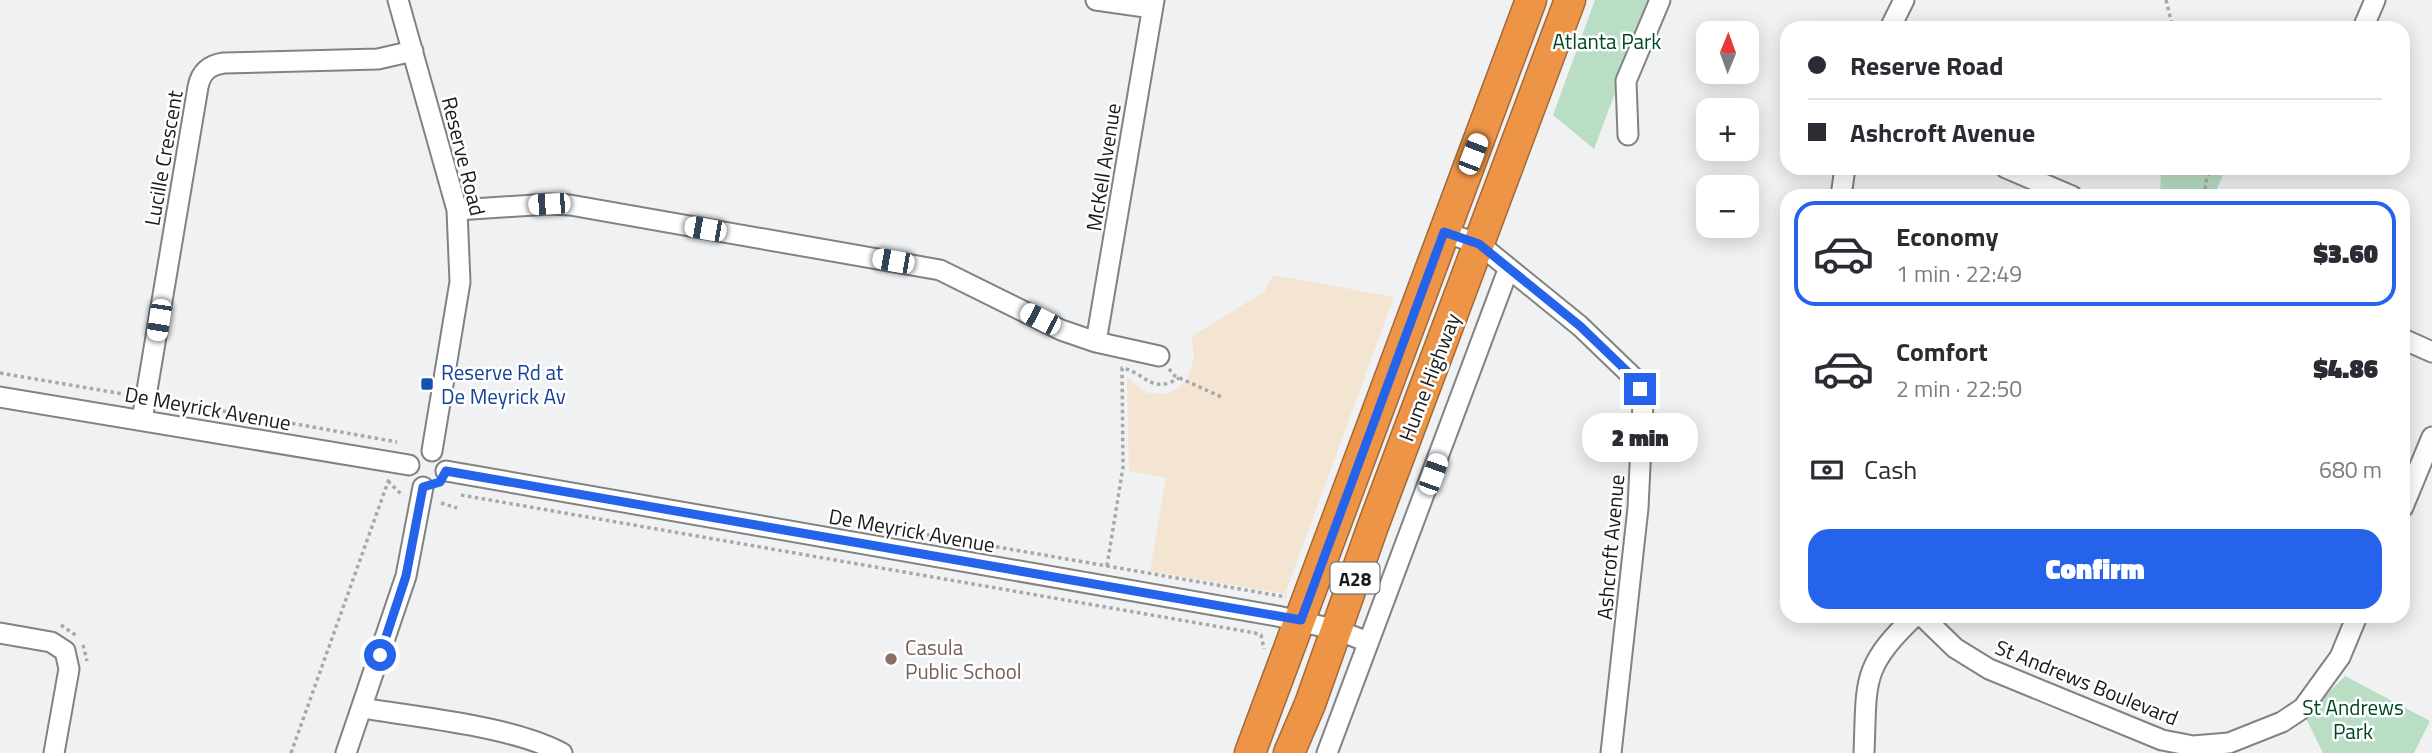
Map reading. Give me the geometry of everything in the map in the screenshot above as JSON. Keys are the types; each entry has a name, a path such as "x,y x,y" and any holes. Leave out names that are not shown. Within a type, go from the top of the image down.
{"highway":[{"name":"Hume Highway","path":"1250,753 1293,609 1444,232 1531,0"},
{"name":"Hume Highway","path":"1289,753 1570,0"}],"street":[{"name":"Reserve Road","path":"398,0 457,210 460,282 432,450"},
{"path":"1096,0 1153,4"},
{"path":"1628,135 1626,81 1660,0"},
{"path":"1893,21 1903,0"},
{"path":"2366,21 2375,0"},
{"name":"McKell Avenue","path":"1096,342 1153,4"},
{"name":"Lucille Crescent","path":"142,420 198,87 204,71 224,63 378,59 413,51"},
{"path":"2022,175 2056,189"},
{"path":"457,210 570,205 940,270 1060,330 1096,342 1159,356"},
{"name":"Ashcroft Avenue","path":"1444,232 1479,244 1580,326 1634,378 1643,402 1638,508 1611,753"},
{"path":"1327,753 1405,551 1508,270"},
{"path":"2410,342 2432,352"},
{"name":"De Meyrick Avenue","path":"0,397 409,465"},
{"path":"2410,490 2432,437"},
{"path":"432,450 444,461 446,471 440,482 423,487 410,477 409,465 415,455 432,450"},
{"name":"De Meyrick Avenue","path":"446,471 1293,609 1368,642"},
{"path":"346,753 406,576 423,487"},
{"path":"1864,753 1867,680 1880,652 1908,623"},
{"name":"St Andrews Boulevard","path":"1929,623 1955,648 1989,669 2162,740 2193,746 2230,748 2282,722 2303,708 2340,657 2354,623"},
{"path":"0,632 51,642 65,651 69,669 54,753"},
{"path":"363,708 515,735 545,744 562,753"}],"path":[{"path":"2166,0 2171,21"},
{"path":"1159,356 1179,378 1224,398"},
{"path":"1107,566 1123,467 1122,368 1154,385 1169,384 1179,378"},
{"name":"De Meyrick Avenue","path":"0,373 397,442"},
{"path":"291,753 388,481 403,496"},
{"name":"De Meyrick Avenue","path":"461,495 1261,635"},
{"path":"441,503 457,508"},
{"path":"865,524 1107,566 1293,609"}],"shaded area":[{"path":"1273,275 1394,297 1285,594 1150,571 1166,478 1129,471 1127,377 1147,393 1166,394 1179,388 1187,379 1194,358 1192,336 1264,292"}],"green space":[{"name":"Atlanta Park","path":"1595,0 1650,0 1594,149 1553,115"},
{"path":"2161,175 2223,175 2217,189 2160,189"},
{"name":"St Andrews Park","path":"2345,676 2430,721 2414,753 2323,753 2305,716"}],"place":[{"name":"Reserve Rd at De Meyrick Av","path":"427,384"},
{"name":"Casula Public School","path":"891,659"}],"route":[{"path":"380,655 406,576 423,487 440,482 446,471 1301,620 1444,232 1479,244 1580,326 1634,378 1640,389"}]}
